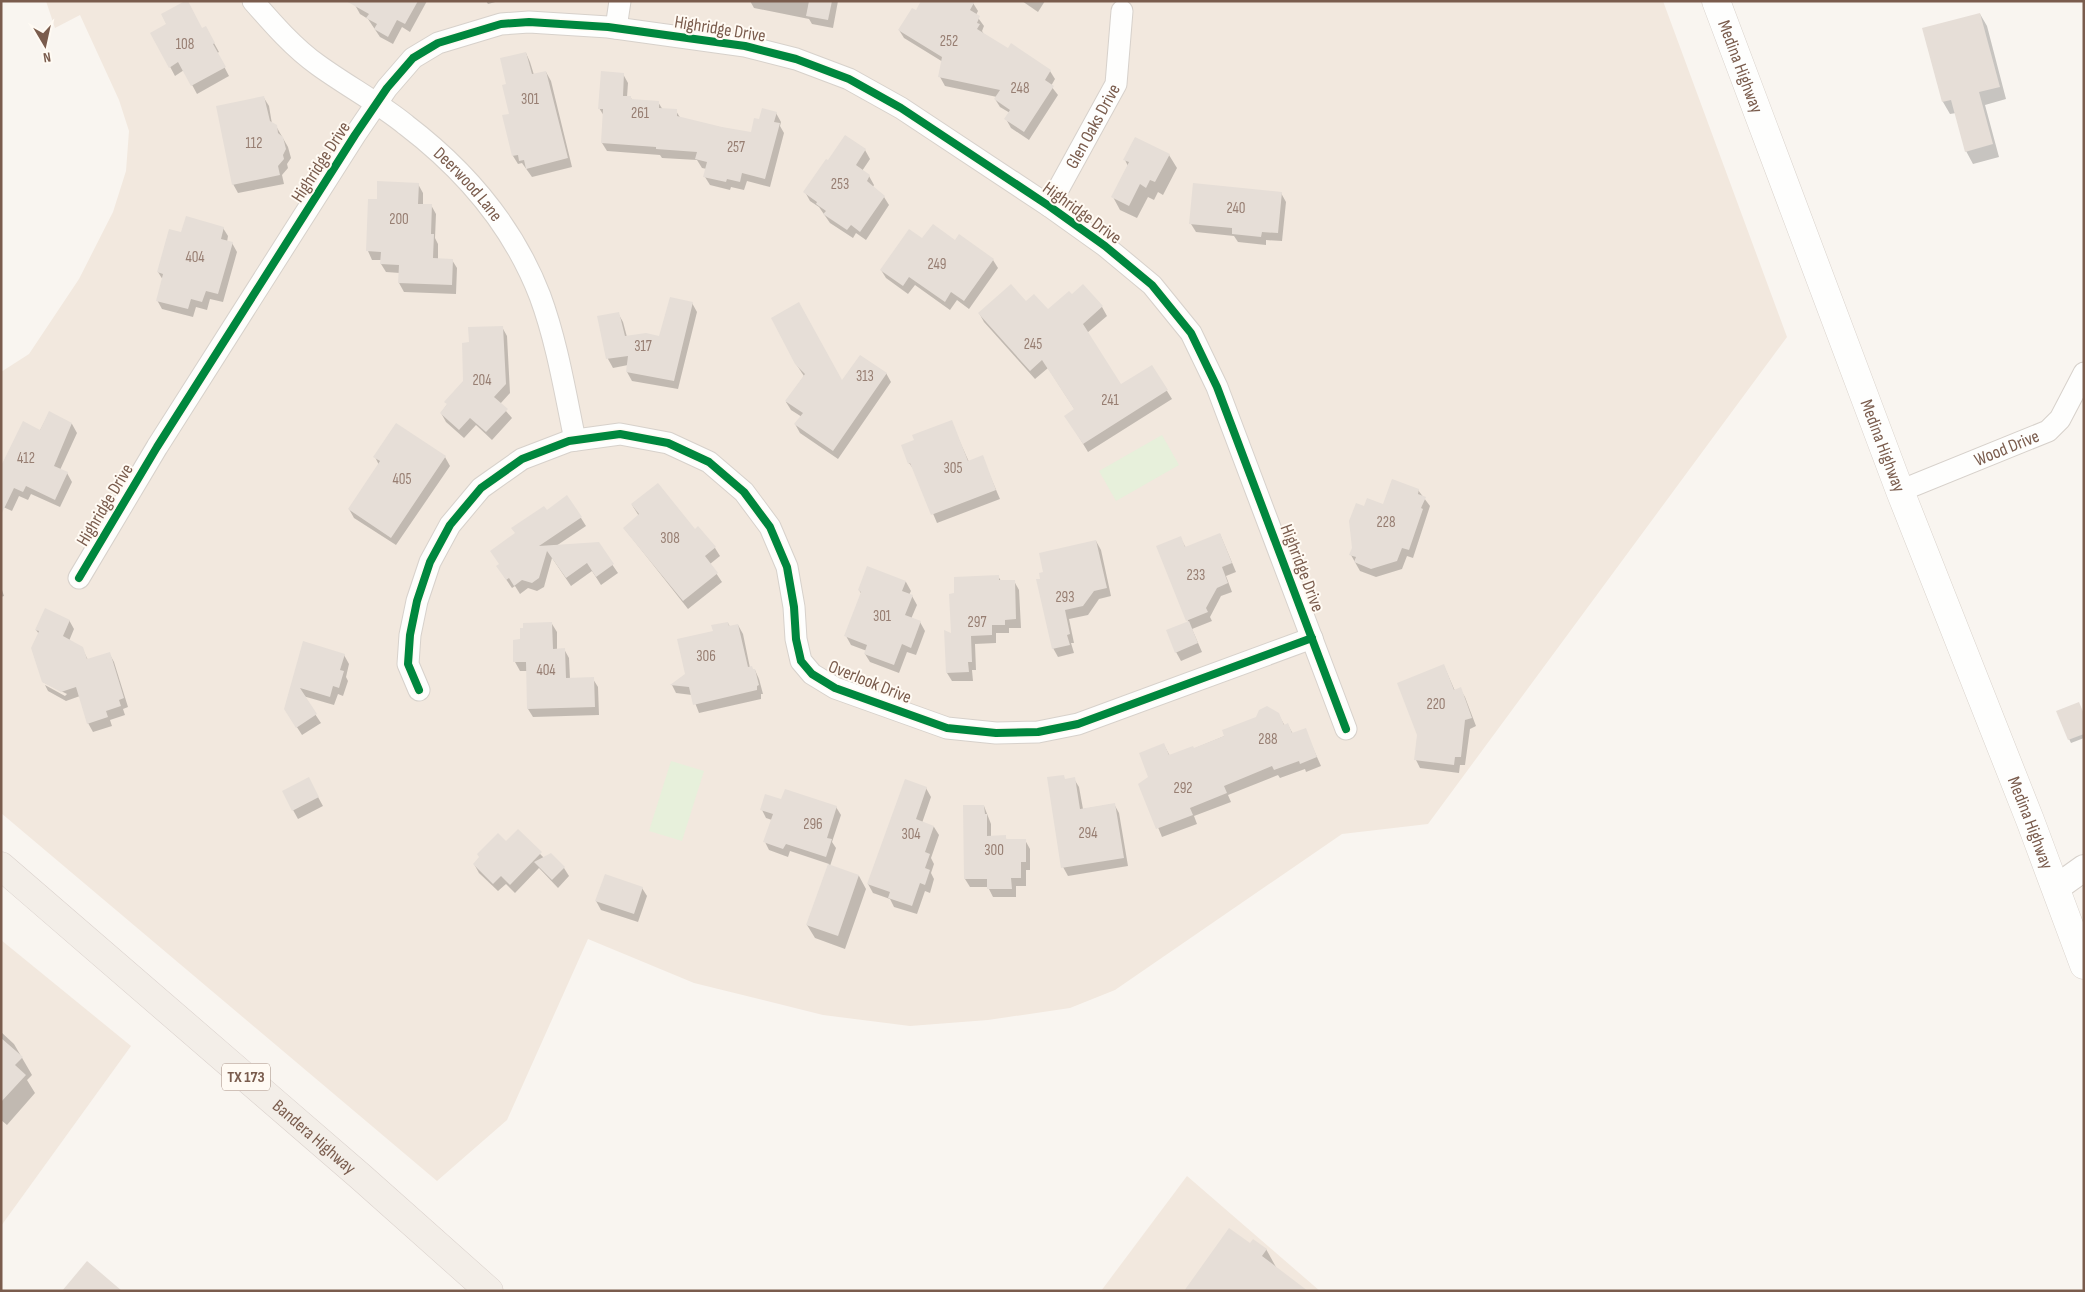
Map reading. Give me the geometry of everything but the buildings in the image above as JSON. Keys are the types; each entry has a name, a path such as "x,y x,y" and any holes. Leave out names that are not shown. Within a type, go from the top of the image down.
{"main road":[{"name":"Medina Highway","path":"1716,1 1900,491 2056,888 2084,966"},
{"name":"Bandera Highway","path":"1,866 361,1177 489,1291"}],"street":[{"name":"Deerwood Lane","path":"254,1 275,26 316,64 405,124 463,175 496,213 522,255 540,297 553,339 575,440"},
{"path":"616,28 620,1"},
{"name":"Glen Oaks Drive","path":"1049,206 1116,84 1122,11"},
{"name":"Highridge Drive","path":"79,578 167,431 376,105 387,88 414,58 438,42 501,24 529,22 616,28 745,46 796,59 849,79 901,108 1049,206 1105,246 1152,285 1190,333 1217,387 1346,729"},
{"name":"Wood Drive","path":"1900,491 2048,431 2060,419 2084,373"},
{"name":"Overlook Drive","path":"419,690 408,664 410,635 417,601 430,562 450,526 481,488 522,459 569,441 620,434 668,443 709,462 744,492 770,528 787,567 794,607 796,639 801,661 812,674 835,688 947,728 996,733 1038,732 1078,724 1312,638"},
{"path":"2056,888 2084,868"}],"shaded area":[{"path":"46,1 1663,1 1787,337 1428,824 1342,834 1115,990 1070,1008 988,1020 910,1026 823,1015 694,983 588,939 507,1120 437,1181 1,813 1,372 29,354 79,279 113,212 126,171 129,131 119,100 80,15 55,28"},
{"path":"1,940 131,1046 1,1226"},
{"path":"1187,1176 1320,1291 1101,1291"}],"green space":[{"path":"1162,435 1179,465 1116,501 1099,471"},
{"path":"671,761 704,771 682,841 649,831"}],"cycle path":[{"path":"79,578 157,447 355,135 387,88 413,58 438,43 501,24 529,22 608,27 745,46 796,59 849,79 901,108 1049,206 1105,246 1152,285 1191,333 1217,387 1346,729"},
{"path":"419,690 408,664 410,635 417,601 430,562 450,525 481,488 522,459 569,441 620,434 668,443 709,462 744,492 770,527 787,567 794,607 796,639 801,661 812,674 835,688 947,728 996,733 1038,732 1078,724 1312,638"}]}
